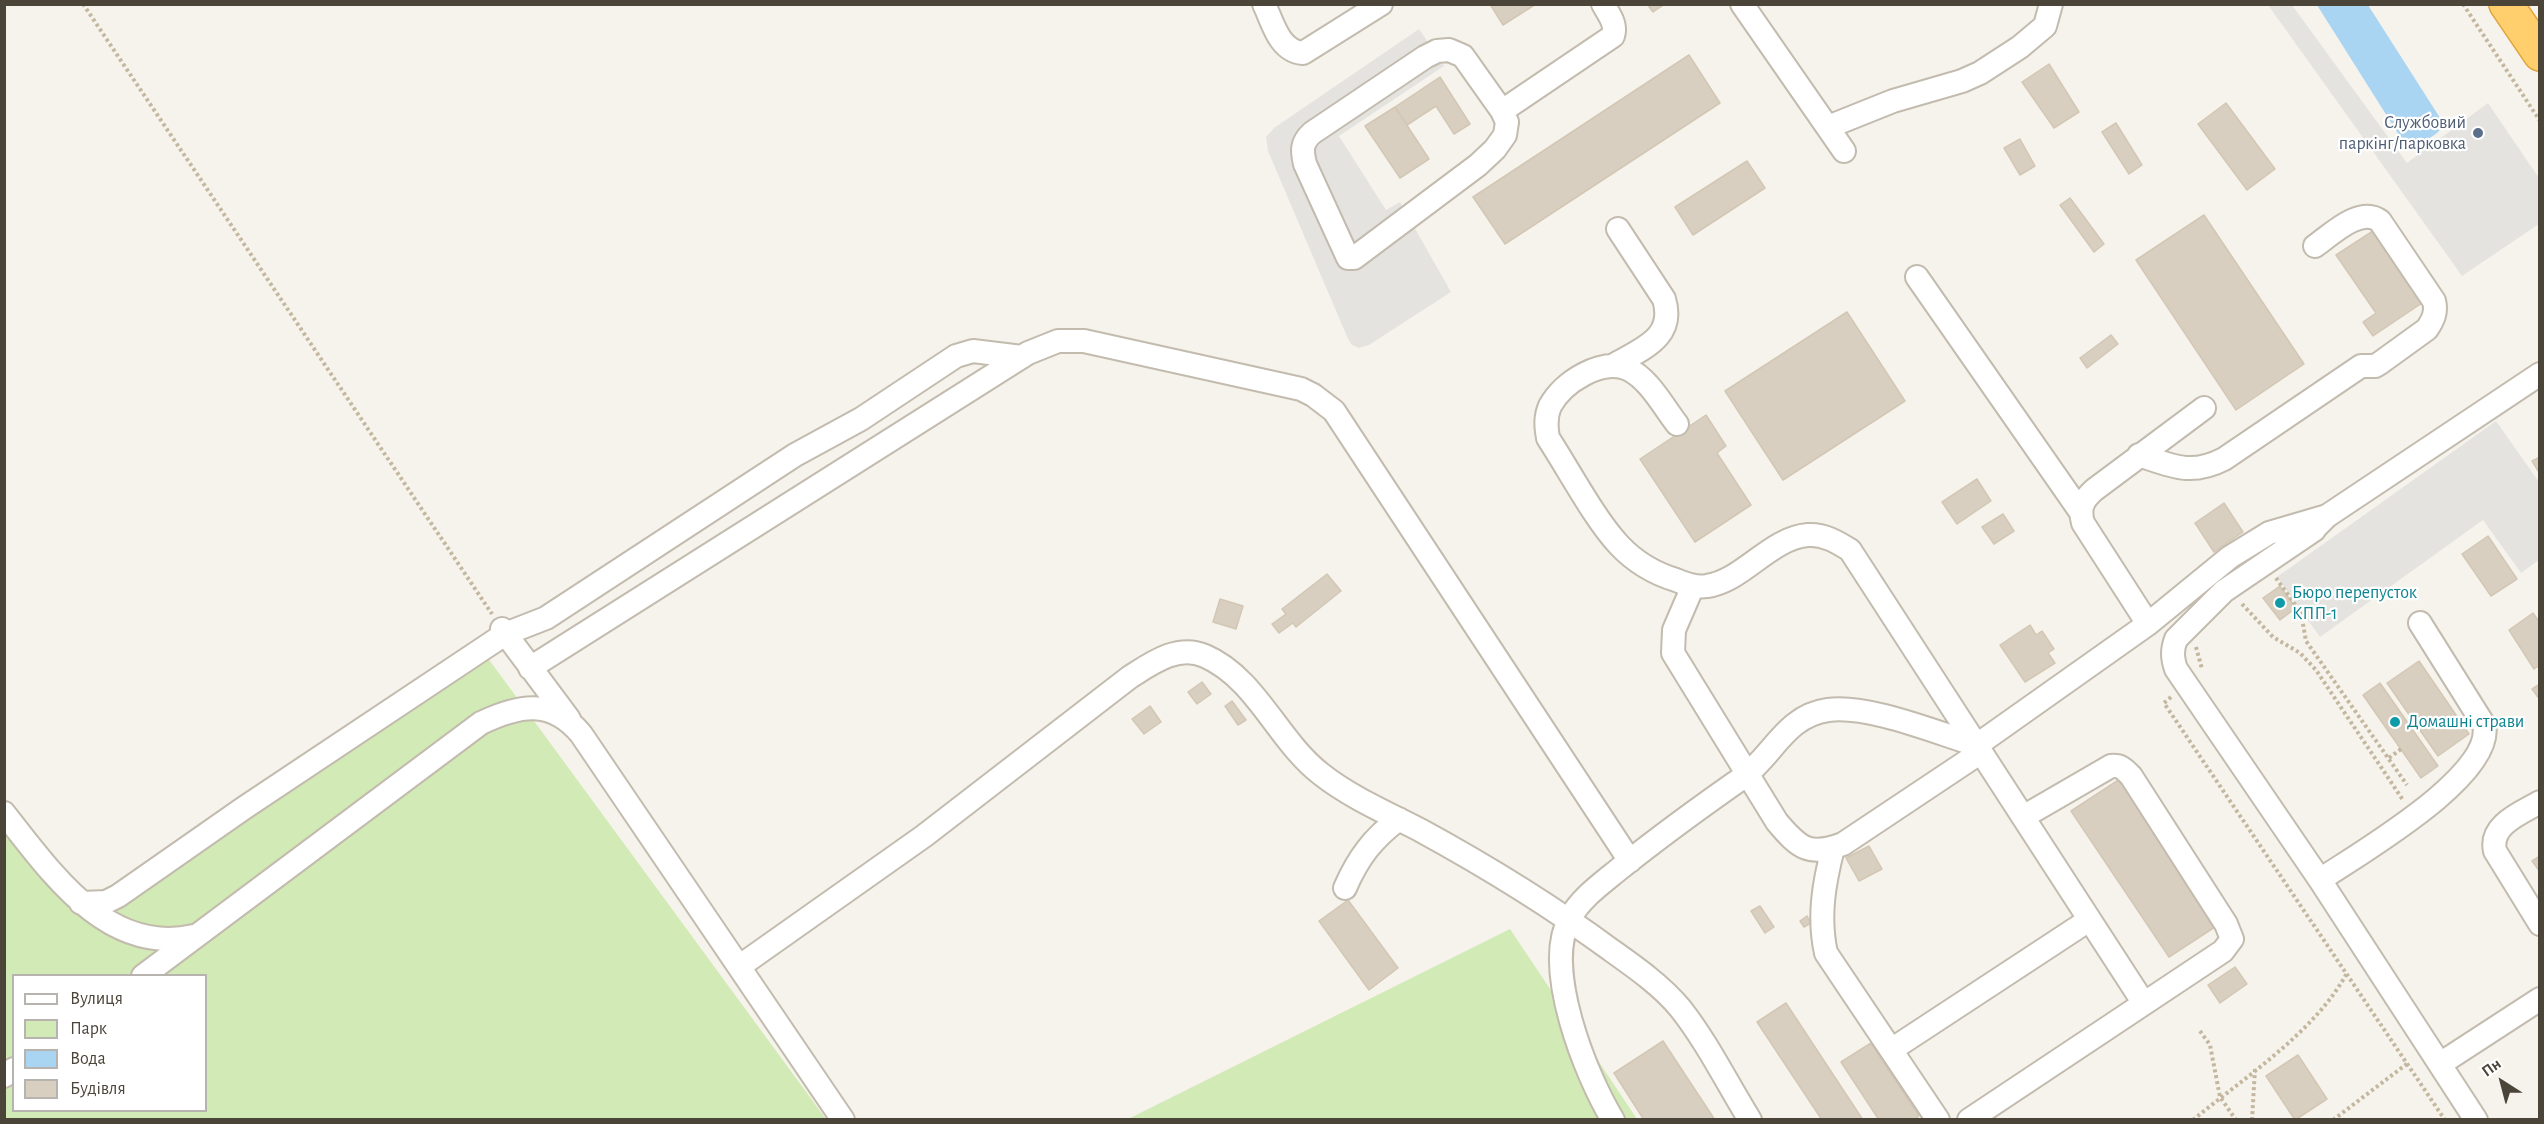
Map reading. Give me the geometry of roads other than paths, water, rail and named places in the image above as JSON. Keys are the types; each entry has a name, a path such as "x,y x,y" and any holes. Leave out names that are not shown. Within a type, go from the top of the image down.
{"highway":[{"path":"2506,4 2540,54"}],"lane":[{"path":"1264,4 1282,42 1293,51 1303,53 1381,4"},
{"path":"1502,111 1613,36 1615,29 1603,4"},
{"path":"1742,4 1844,151"},
{"path":"1828,127 1893,100 1952,85 1980,73 2020,46 2044,26 2051,4"},
{"path":"1449,50 1463,56 1502,111 1507,128 1495,149 1478,165 1370,246 1353,258 1348,258 1305,164 1302,147 1308,138 1437,51 1449,50"},
{"path":"2139,455 2179,468 2193,470 2208,468 2361,366 2374,366 2380,363 2427,329 2435,309 2434,301 2375,217 2367,216 2356,219 2314,246"},
{"path":"1614,366 1649,345 1660,335 1666,323 1668,311 1664,299 1618,229"},
{"path":"1917,277 2080,511 2083,523 2148,624"},
{"path":"530,668 1022,357 1058,341 1084,341 1301,389 1324,402 1334,411 1630,861"},
{"path":"81,903 106,902 118,896 243,808 503,632 546,618 795,455 861,419 956,356 973,351 1022,357"},
{"path":"1677,424 1641,377 1628,369 1614,366 1601,368 1573,382 1559,393 1549,408 1546,424 1548,438 1617,543 1650,571 1693,586 1708,586 1724,580 1788,540 1809,535 1830,538 1850,550 2143,1002"},
{"path":"2476,1119 2320,880 2176,669 2172,649 2180,633 2224,591 2540,374"},
{"path":"2080,511 2084,500 2094,490 2204,408"},
{"path":"1693,586 1674,630 1673,653 1777,822 1792,840 1808,850 1822,852 1843,844 1979,749 2148,624 2230,557 2269,533 2320,523"},
{"path":"2320,880 2413,816 2453,785 2478,756 2486,740 2484,725 2420,623"},
{"path":"503,632 569,720 843,1119"},
{"path":"740,966 924,836 1130,677 1159,659 1189,652 1203,655 1217,662 1246,688 1305,761 1343,789 1399,819 1569,919 1629,963 1680,1008 1750,1119"},
{"path":"144,974 482,723 528,706 558,714 569,720"},
{"path":"1613,1119 1600,1098 1575,1035 1561,964 1569,919 1597,887 1667,831 1748,774 1790,727 1808,714 1847,708 1870,712 1979,749"},
{"path":"1970,1119 2223,951 2232,939 2226,924 2132,776 2119,765 2111,766 2023,817"},
{"path":"2540,802 2501,826 2494,838 2495,850 2540,924"},
{"path":"4,813 57,880 81,903 109,921 151,939 170,940 200,934"},
{"path":"1345,888 1370,844 1399,819"},
{"path":"1833,848 1826,876 1822,910 1826,953 1938,1119"},
{"path":"1891,1050 2089,920"},
{"path":"2440,1064 2540,999"}],"water":[{"path":"2317,5 2368,5 2442,121 2443,127 2433,136 2422,141 2411,141 2399,135"}],"place":[{"name":"Службовий паркінг/парковка","path":"2478,133"},
{"name":"Бюро перепусток КПП-1","path":"2280,603"},
{"name":"Домашні страви","path":"2395,722"}]}
